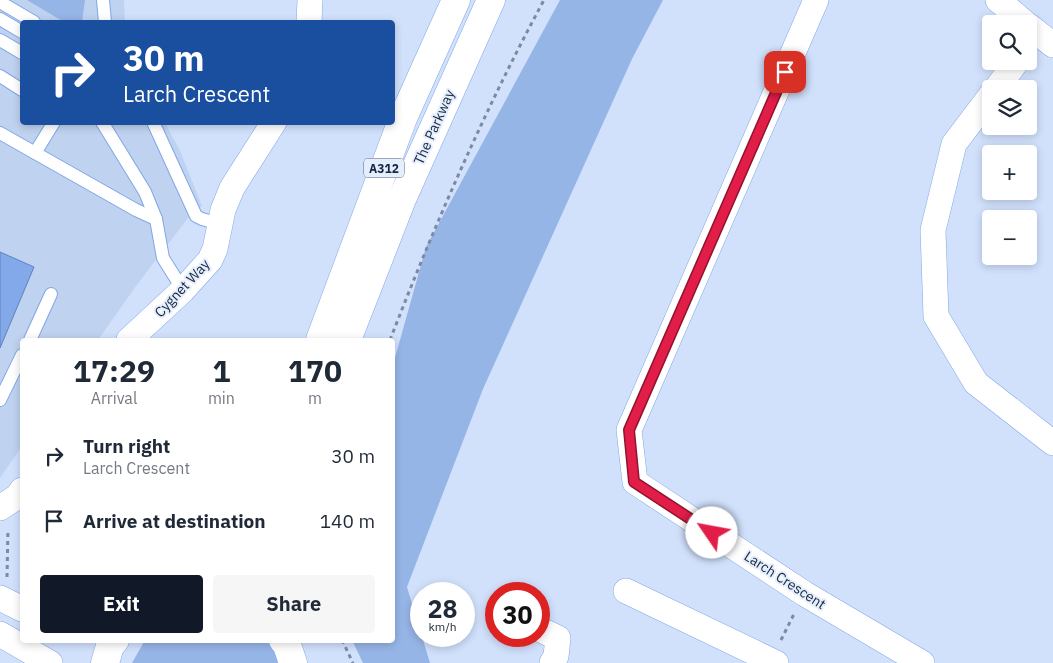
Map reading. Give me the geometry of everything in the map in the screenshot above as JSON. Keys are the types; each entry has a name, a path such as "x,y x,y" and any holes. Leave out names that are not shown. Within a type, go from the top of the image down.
{"highway":[{"name":"A312","path":"321,338 403,118 456,0"},
{"name":"The Parkway","path":"348,338 402,199 491,0"},
{"path":"105,663 112,643"}],"street":[{"path":"309,20 310,0"},
{"name":"Larch Crescent","path":"816,0 629,430 634,482 805,594 922,663"},
{"path":"998,0 1014,15"},
{"path":"982,107 954,144 933,230 936,316 976,383 1053,443"},
{"name":"Cygnet Way","path":"131,338 183,290 210,260 215,249 220,224 232,188 272,125"},
{"path":"4,517 20,493"},
{"path":"4,591 20,606"},
{"path":"626,591 773,661"},
{"path":"0,634 50,663"},
{"path":"550,634 558,638 556,656 552,663"}],"lane":[{"path":"103,0 105,20"},
{"path":"0,2 31,20"},
{"path":"0,19 20,31"},
{"path":"0,40 20,53"},
{"path":"0,76 20,89"},
{"path":"35,154 52,125"},
{"path":"104,125 145,192 156,219 163,258 183,290"},
{"path":"154,125 196,216 220,224"},
{"path":"0,133 136,210 156,219"},
{"path":"31,338 52,294"},
{"path":"0,400 20,359"}],"path":[{"path":"391,338 429,241 519,45 544,0"},
{"path":"4,517 4,591"},
{"path":"773,661 805,594"},
{"path":"343,643 353,663"}],"shaded area":[{"path":"0,0 124,0 125,20 20,20 20,125 166,125 180,151 202,206 191,214 99,338 20,338 20,449 0,478"},
{"path":"27,0 85,0 82,20 61,20"},
{"path":"560,0 663,0 632,59 483,389 407,587 410,597 410,647 425,647 430,663 363,663 353,643 395,643 395,358 426,247"},
{"path":"143,643 276,643 288,663 132,663"}],"building":[{"path":"0,252 34,267 0,348"}],"route":[{"path":"712,533 634,482 629,430 785,72"}]}
